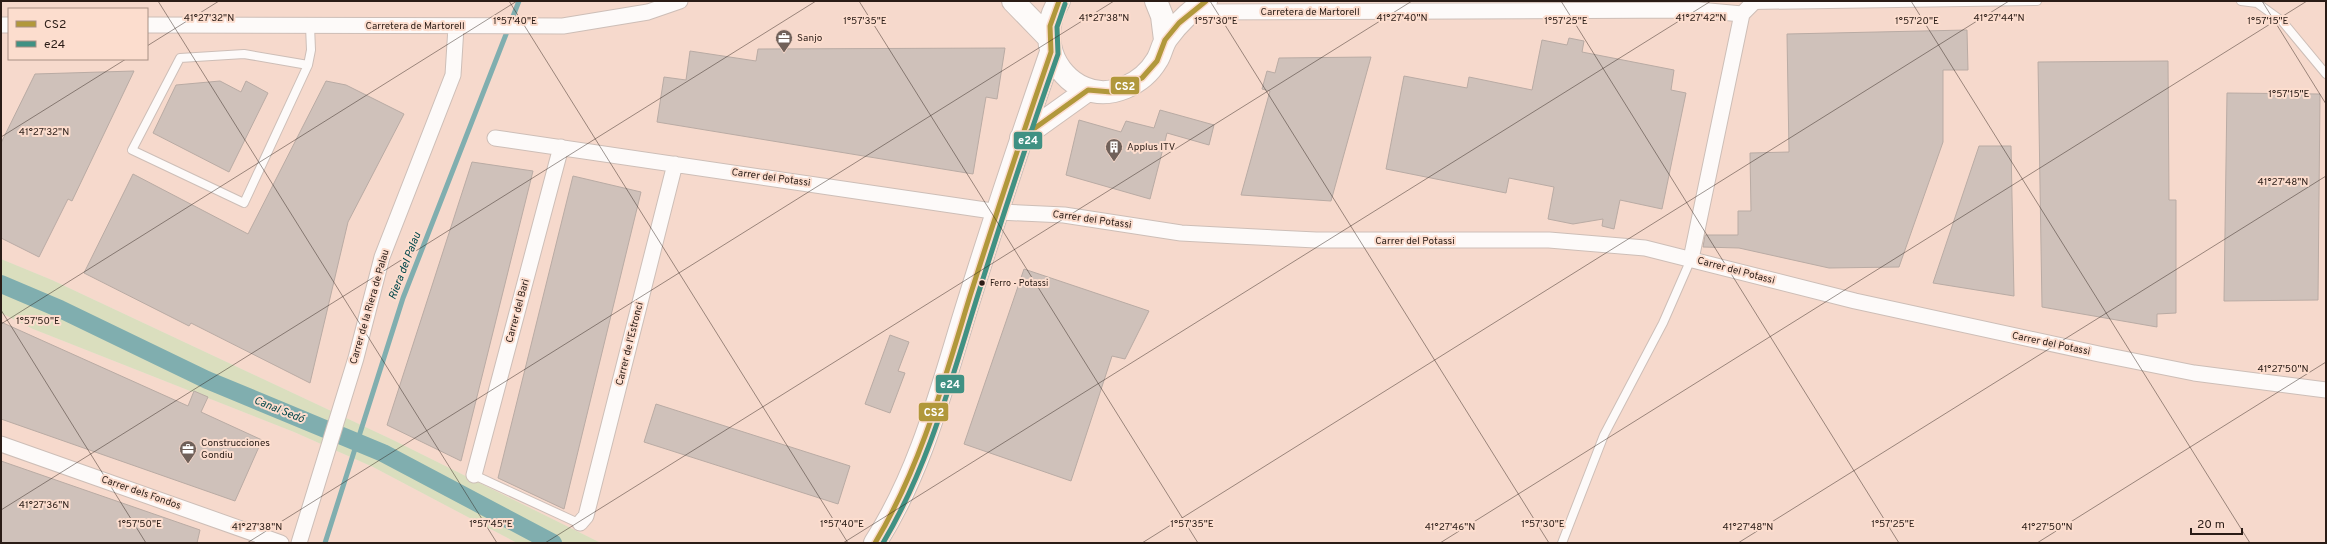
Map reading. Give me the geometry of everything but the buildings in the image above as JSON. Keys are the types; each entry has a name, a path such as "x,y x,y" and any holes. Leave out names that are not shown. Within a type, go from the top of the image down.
{"street":[{"name":"Carretera de Martorell","path":"148,25 456,27 563,26 648,12 680,1"},
{"name":"Carretera de Martorell","path":"1012,1 1050,44 1058,68 1064,74 1079,86 1088,90 1111,92 1132,84 1142,78 1157,61 1165,40 1198,6 1698,10 1717,12 1750,7"},
{"path":"876,543 907,486 931,422 985,249 999,212 1050,44 1052,12 1058,1"},
{"name":"Carretera de Martorell","path":"1156,1 1162,16 1165,40"},
{"name":"Carretera de Martorell","path":"1696,1 1717,12"},
{"path":"1691,259 1750,7"},
{"name":"Carrer de la Riera de Palau","path":"299,543 341,409 382,257 453,75 456,27"},
{"path":"1021,138 1088,90"},
{"name":"Carrer del Potassi","path":"495,138 999,212 1064,215 1181,233 1308,240 1549,240 1645,248 1855,301 2098,354 2194,373 2326,390"},
{"name":"Carrer del Bari","path":"474,475 561,147"},
{"name":"Carrer de l'Estronci","path":"580,523 586,516 675,164"},
{"name":"Carrer dels Fondos","path":"1,444 281,543"}],"lane":[{"path":"1750,7 2037,1"},
{"path":"2241,1 2257,3 2282,21 2326,74"},
{"path":"308,65 244,54 180,58 132,150 244,203 308,65 311,50 310,26"},
{"path":"1562,543 1604,435 1663,323 1691,259"},
{"path":"474,475 580,523"}],"shaded area":[{"path":"1,1 2326,1 2326,543 601,543 391,439 52,280 1,259"},
{"path":"1,313 33,329 294,432 373,467 517,543 1,543"}],"green space":[{"path":"1,259 52,280 391,439 601,543 517,543 373,467 294,432 33,329 1,313"}],"waterway":[{"name":"Riera del Palau","path":"325,543 403,298 519,1"},
{"name":"Canal Sedó","path":"1,284 60,309 207,380 383,453 553,543"}],"transit line":[{"name":"CS2","path":"875,543 906,484 941,391 970,296 1051,52 1050,26 1059,1"},
{"name":"CS2","path":"1021,138 1088,90 1111,92 1142,78 1157,61 1165,40 1179,23 1206,1"},
{"name":"e24","path":"883,543 913,485 937,425 1006,208 1058,54 1057,27 1065,4"}],"place":[{"name":"Sanjo","path":"784,53"},
{"name":"Applus ITV","path":"1114,162"},
{"name":"Ferro - Potassi","path":"982,283"},
{"name":"Construcciones Gondiu","path":"188,464"}]}
